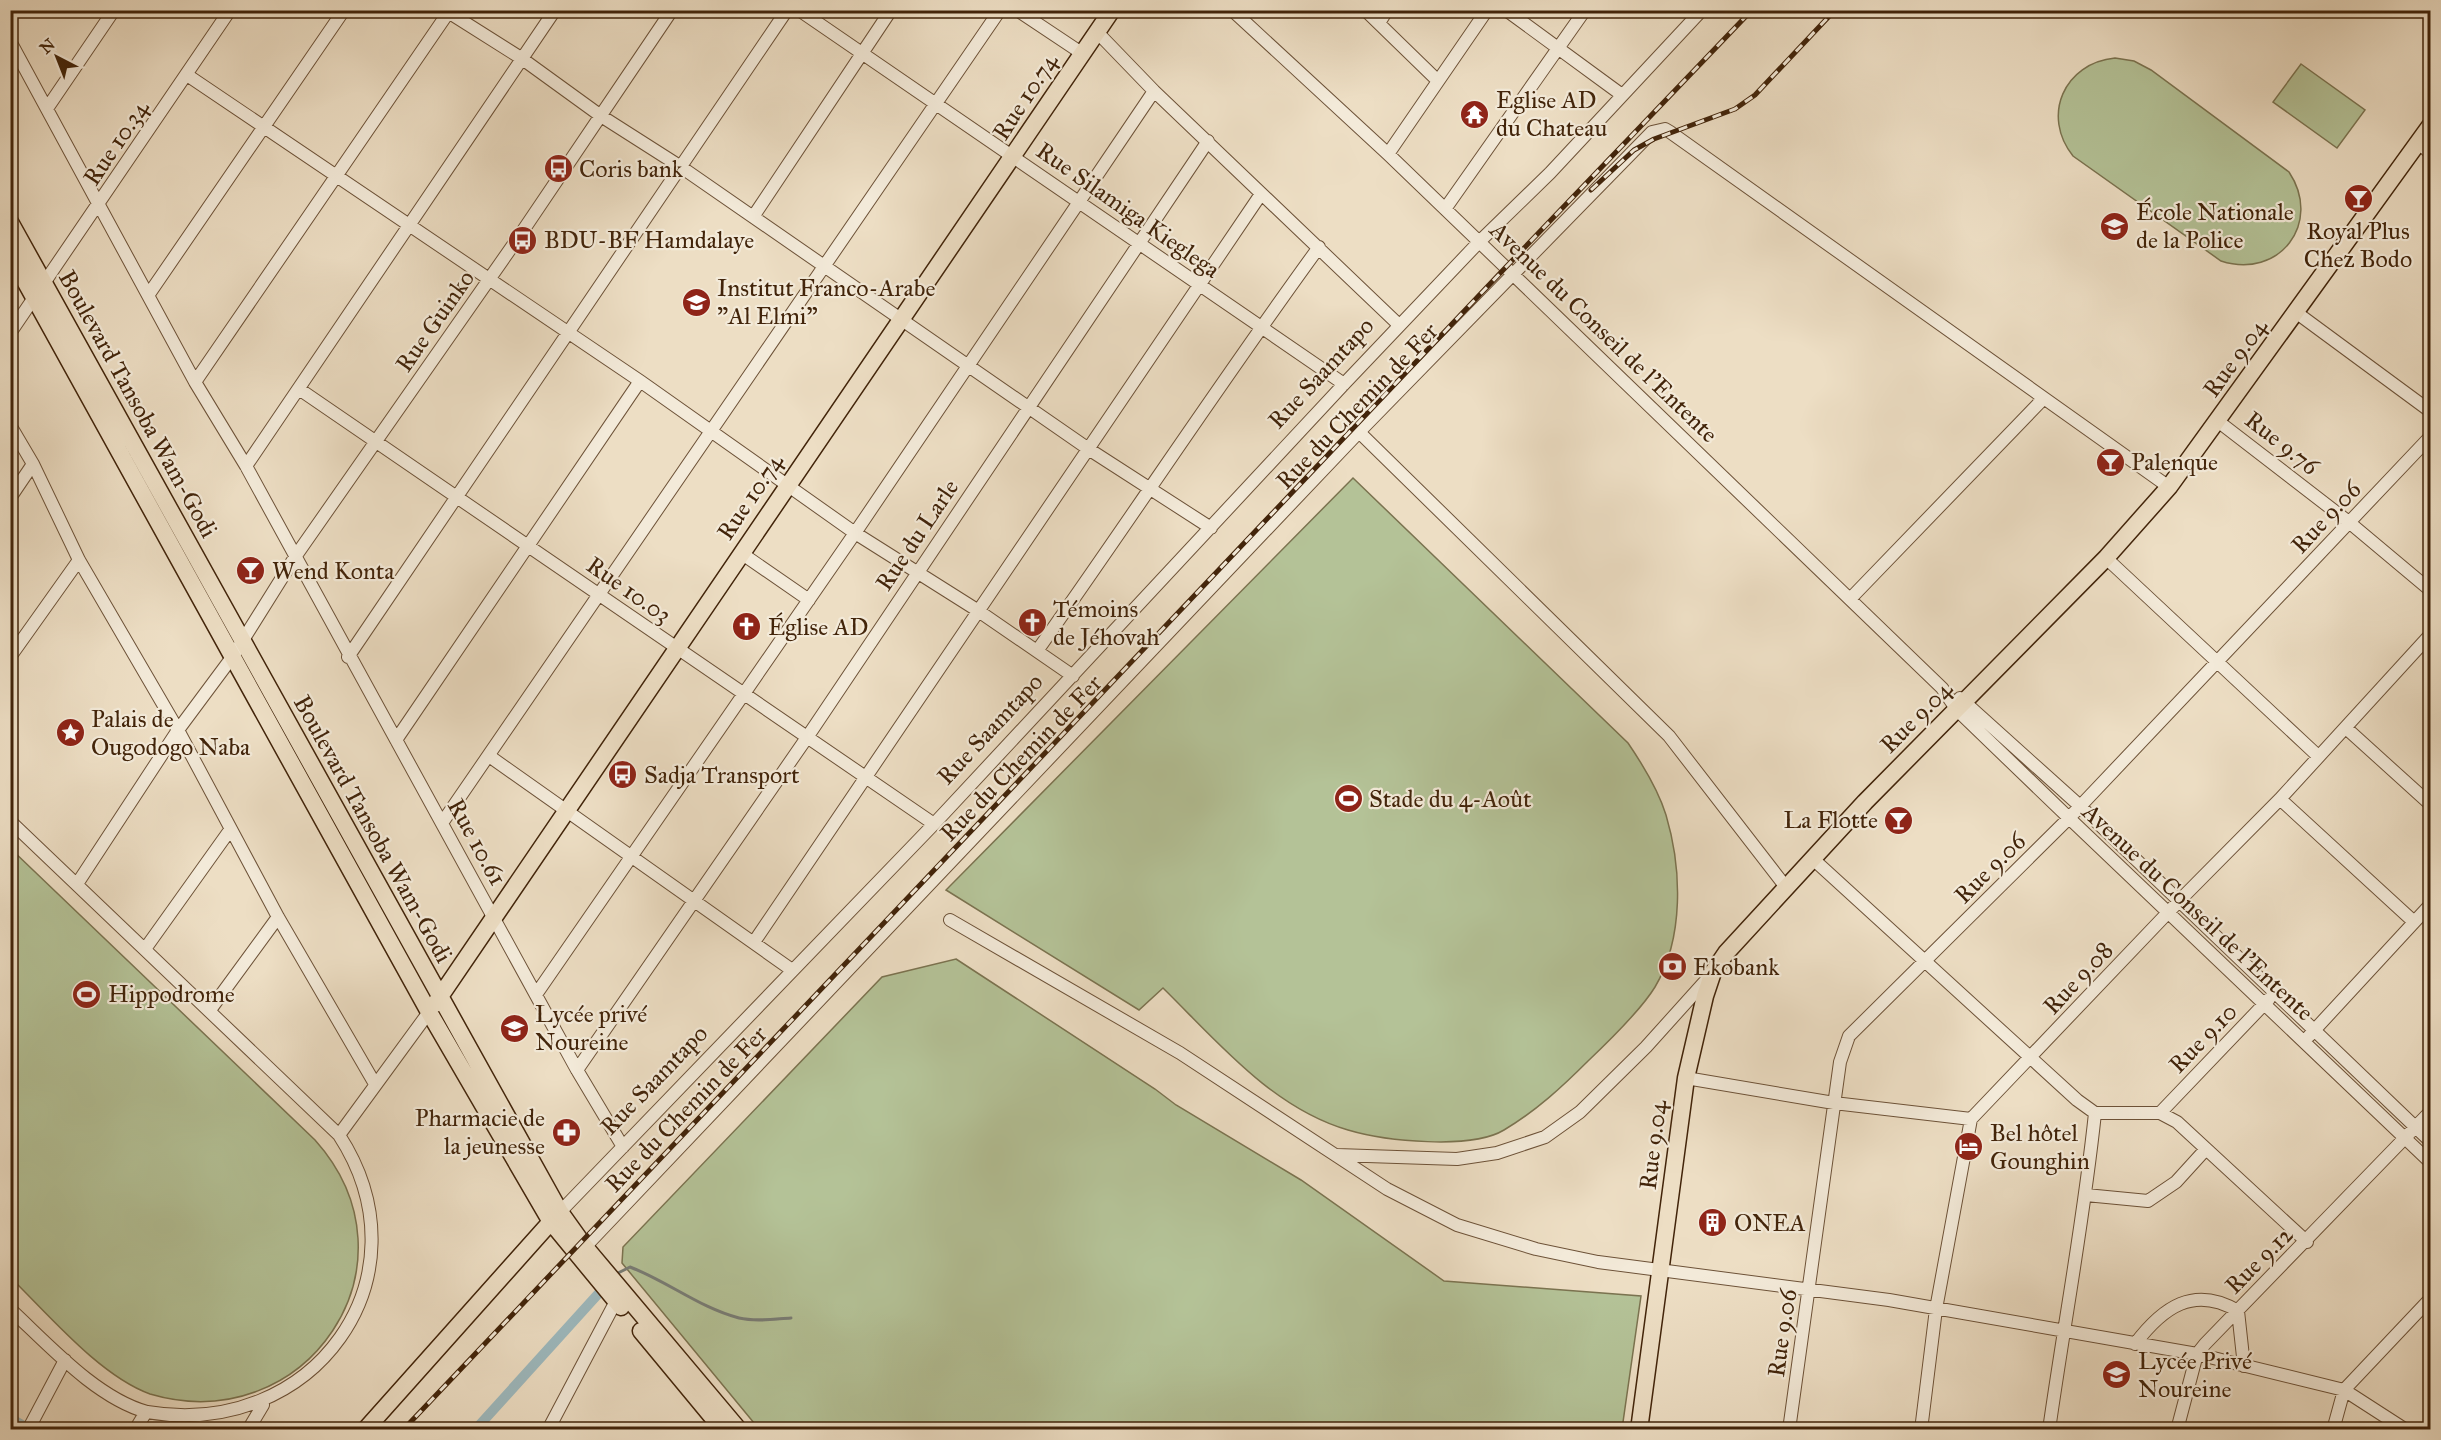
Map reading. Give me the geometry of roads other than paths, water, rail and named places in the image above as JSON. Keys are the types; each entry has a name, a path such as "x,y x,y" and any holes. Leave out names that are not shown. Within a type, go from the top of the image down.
{"main road":[{"name":"Rue 10.74","path":"429,1012 496,919 786,486 902,321 1112,10"},
{"name":"Rue 9.04","path":"1639,1430 1686,1078 1697,1023 1713,972 1726,953 1785,886 2106,558 2169,487 2297,313 2424,148 2430,126"},
{"name":"Boulevard Tansoba Wam-Godi","path":"10,222 429,1012 555,1217 616,1301 723,1430"},
{"name":"Boulevard Tansoba Wam-Godi","path":"10,254 440,998 555,1217 585,1246 739,1430"},
{"name":"Rue Saamtapo","path":"365,1430 555,1217"}],"street":[{"path":"10,16 14,10"},
{"path":"48,106 114,10"},
{"name":"Rue 10.34","path":"10,333 100,205 230,10"},
{"path":"149,294 344,10"},
{"path":"246,466 555,10"},
{"name":"Rue Guinko","path":"77,884 178,730 237,648 295,557 377,442 672,10"},
{"path":"348,657 787,10"},
{"name":"Rue Silamiga Kieglega","path":"799,10 1015,156 1199,286 1344,384"},
{"path":"753,217 891,10"},
{"path":"442,823 1000,10"},
{"path":"1017,10 1083,54"},
{"name":"Avenue du Conseil de l'Entente","path":"1232,10 1388,154 1942,688 2080,806 2430,1141"},
{"path":"1365,10 1438,81"},
{"path":"1379,23 1387,10"},
{"path":"1388,154 1487,10"},
{"path":"1506,10 1622,95"},
{"path":"1445,209 1560,49 1585,10"},
{"name":"Rue Saamtapo","path":"555,1217 934,824 1399,325 1550,173 1702,10"},
{"path":"195,382 337,178 448,11 521,58 601,116 681,167 1090,450 1211,528"},
{"path":"1097,32 1154,91 1399,325"},
{"name":"Rue 10.61","path":"10,41 48,106 195,382 246,466 348,657 496,919 577,1070 623,1147"},
{"path":"188,75 713,431 786,486 855,533 977,610 1072,676"},
{"path":"537,993 855,533 1154,91"},
{"name":"Rue du Chemin de Fer","path":"585,1246 1359,432 1646,137 1659,129 1670,132 2043,399"},
{"name":"Rue du Larle","path":"577,1070 1031,407 1138,241 1208,141"},
{"path":"754,942 868,776 977,610 1090,450 1261,194"},
{"path":"1037,651 1151,490 1260,327 1319,247"},
{"path":"2297,313 2430,411"},
{"path":"396,740 640,381"},
{"name":"Rue 10.03","path":"299,389 600,594 676,650 868,776 934,824"},
{"path":"1851,598 2043,399 2169,487"},
{"name":"Rue 9.76","path":"2219,422 2350,522 2430,590"},
{"path":"10,425 33,464 79,560 178,730 278,918 375,1084"},
{"path":"1359,432 1669,736 1785,886"},
{"name":"Rue 9.06","path":"1789,1430 1840,1062 1849,1036 2069,818 2430,436"},
{"path":"10,498 33,464"},
{"path":"741,553 809,600"},
{"path":"2106,558 2218,660 2318,756"},
{"path":"10,657 79,560"},
{"name":"Rue 9.08","path":"1971,1119 2031,1059 2179,901 2280,799 2430,635"},
{"name":"Avenue du Conseil de l'Entente","path":"1962,706 2069,818 2430,1162"},
{"path":"2346,728 2430,804"},
{"path":"489,756 792,970"},
{"path":"2280,799 2413,921"},
{"path":"10,821 339,1135 357,1165 369,1198 374,1250 368,1284 357,1317 327,1360 302,1383 262,1405 239,1413 204,1418 170,1416 146,1412 120,1401 65,1360 10,1308"},
{"path":"145,949 230,830"},
{"path":"1813,859 2031,1059 2095,1113 2160,1113 2177,1122 2307,1242"},
{"path":"2304,1041 2430,905"},
{"path":"210,1010 278,918"},
{"path":"950,920 1180,1053 1388,1189 1457,1225 1536,1250 1662,1271 1936,1309 2197,1354 2344,1390 2406,1430"},
{"path":"1335,1155 1457,1159 1497,1153 1545,1137 1580,1112 1646,1047 1713,972"},
{"name":"Rue 9.10","path":"2160,1113 2276,993"},
{"path":"339,1135 429,1012"},
{"path":"1686,1078 1834,1102 1971,1119 1936,1309 1921,1430"},
{"name":"Rue 9.12","path":"2177,1430 2197,1354 2430,1112"},
{"path":"2049,1430 2086,1195 2095,1113"},
{"path":"2086,1195 2148,1201 2176,1182 2206,1149"},
{"path":"2134,1344 2160,1315 2195,1299 2218,1301 2238,1311 2244,1366"},
{"path":"2333,1430 2344,1390 2430,1299"},
{"path":"548,1430 616,1301"},
{"path":"28,1430 65,1360"},
{"path":"248,1430 262,1405"},
{"path":"135,1430 146,1412"}],"waterway":[{"path":"618,1273 630,1267 711,1308 739,1318 758,1320 791,1318"},
{"path":"475,1430 599,1293"},
{"path":"10,1418 31,1430"}],"railway":[{"path":"403,1430 1752,10"},
{"path":"1591,190 1634,150 1654,139 1735,109 1755,95 1835,10"}],"place":[{"name":"Eglise AD du Chateau","path":"1475,114"},
{"name":"Coris bank","path":"558,169"},
{"name":"Royal Plus Chez Bodo","path":"2358,198"},
{"name":"École Nationale de la Police","path":"2115,226"},
{"name":"BDU-BF Hamdalaye","path":"523,240"},
{"name":"Institut Franco-Arabe \"Al Elmi\"","path":"696,302"},
{"name":"Palenque","path":"2110,462"},
{"name":"Wend Konta","path":"251,571"},
{"name":"Témoins de Jéhovah","path":"1032,623"},
{"name":"Église AD","path":"747,627"},
{"name":"Palais de Ougodogo Naba","path":"70,733"},
{"name":"Sadja Transport","path":"623,775"},
{"name":"Stade du 4-Août","path":"1348,799"},
{"name":"La Flotte","path":"1899,820"},
{"name":"Ekobank","path":"1672,967"},
{"name":"Hippodrome","path":"87,994"},
{"name":"Lycée privé Noureine","path":"514,1028"},
{"name":"Pharmacie de la jeunesse","path":"566,1132"},
{"name":"Bel hôtel Gounghin","path":"1969,1147"},
{"name":"ONEA","path":"1713,1223"},
{"name":"Lycée Privé Noureine","path":"2117,1375"}]}
